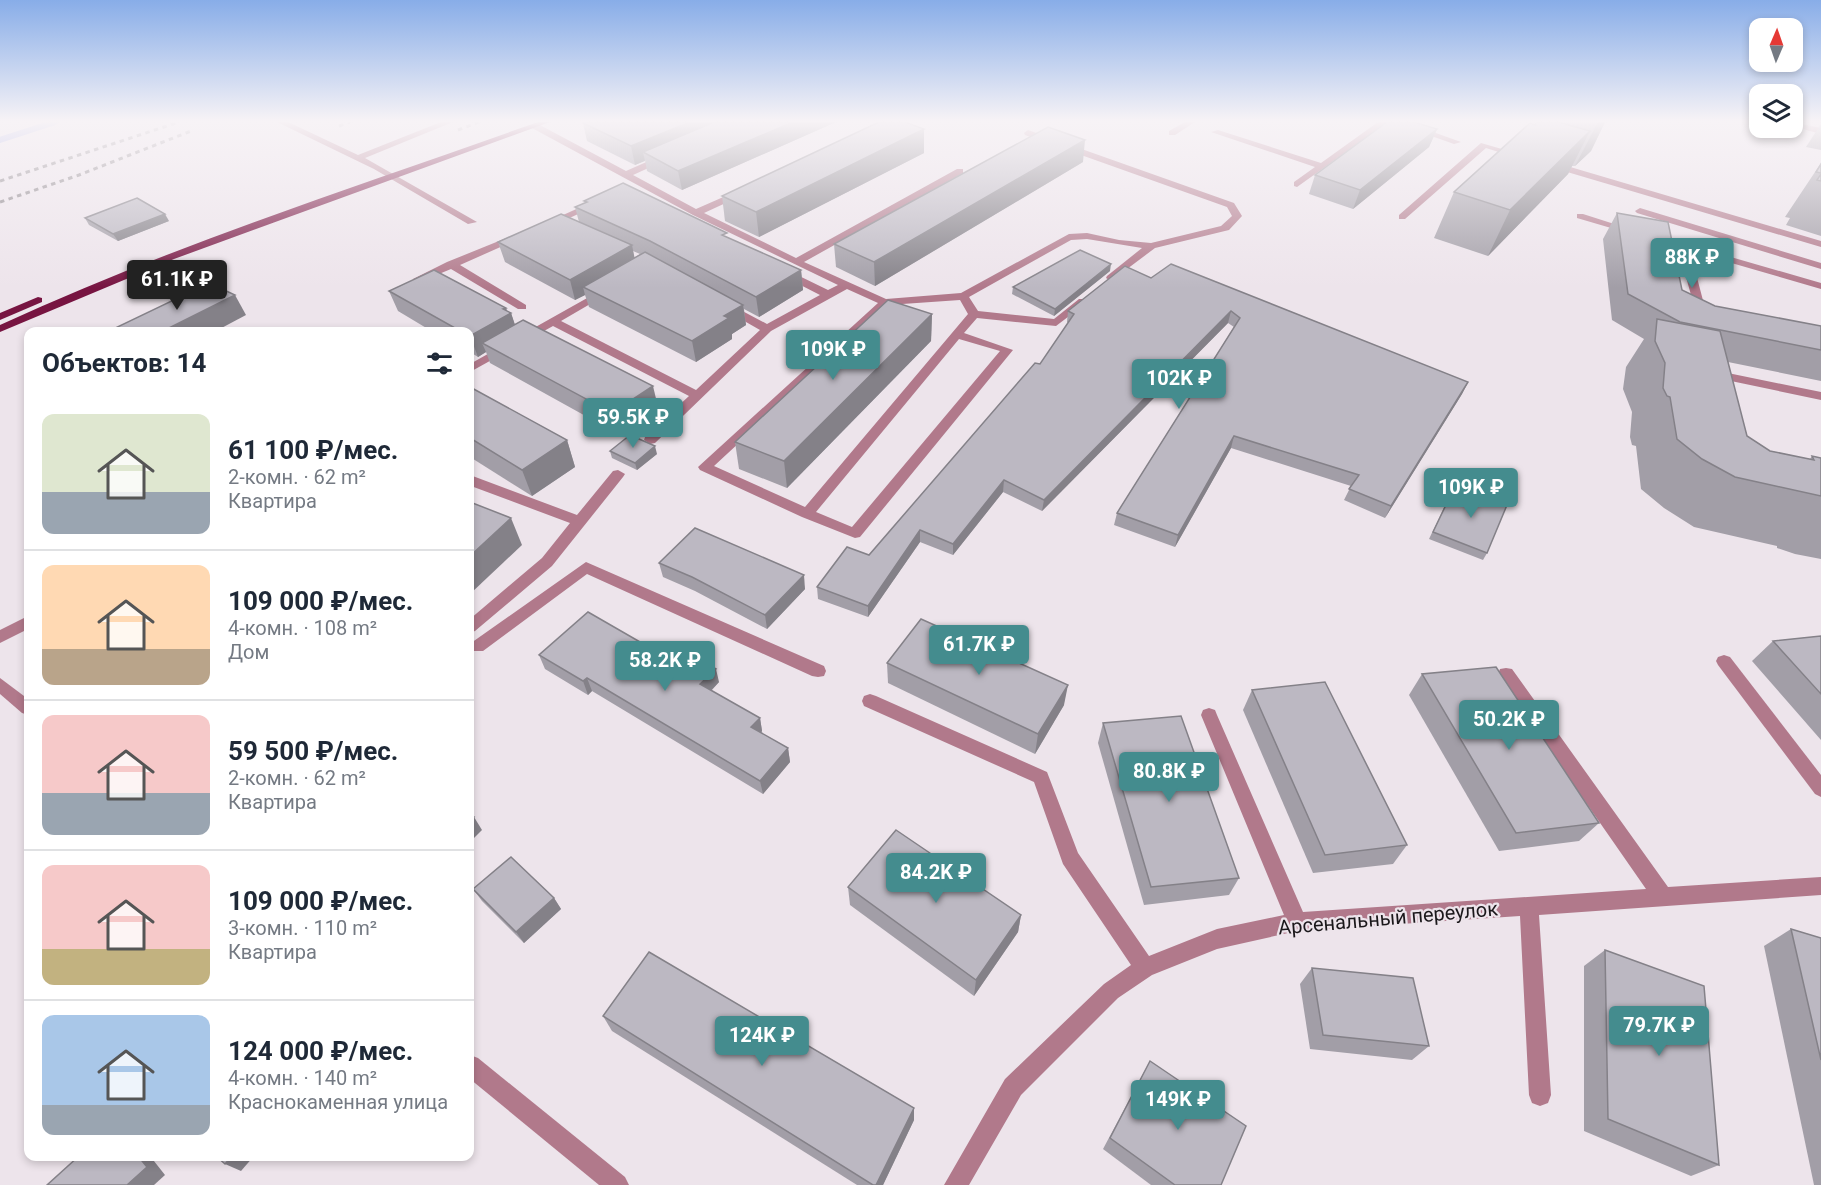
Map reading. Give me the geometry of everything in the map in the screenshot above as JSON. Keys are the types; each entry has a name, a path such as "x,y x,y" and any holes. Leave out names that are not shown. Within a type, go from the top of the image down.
{"main road":[{"path":"0,317 165,250 384,177"},
{"path":"0,329 63,300 170,257 385,177"}],"street":[{"path":"395,177 472,222"},
{"path":"629,177 796,262 885,302 963,296 992,282 1069,237 1087,236 1119,243 1151,246 1225,228 1237,216 1231,205 1153,177"},
{"path":"796,262 949,177"},
{"path":"1297,183 1305,177"},
{"path":"1402,216 1447,177"},
{"path":"1593,177 1821,244"},
{"path":"631,189 642,184"},
{"path":"696,213 746,190"},
{"path":"409,282 529,232 560,223 604,200"},
{"path":"1640,211 1821,266"},
{"path":"1580,216 1821,286"},
{"path":"974,314 1056,323 1151,246"},
{"path":"1683,246 1700,310 1722,314"},
{"path":"452,264 522,307"},
{"path":"777,269 828,295"},
{"path":"650,440 767,329 846,284"},
{"path":"474,367 611,288"},
{"path":"963,296 974,314"},
{"path":"885,302 705,467 807,514 855,533 1007,350 957,335"},
{"path":"718,303 767,329"},
{"path":"807,514 974,314"},
{"path":"553,321 697,395"},
{"path":"1729,397 1723,376 1821,396"},
{"path":"474,624 547,562 618,474"},
{"path":"474,482 578,521"},
{"path":"474,647 586,567 818,671"},
{"path":"0,637 24,624"},
{"path":"1724,661 1821,789"},
{"path":"1506,674 1664,898"},
{"path":"0,685 24,705"},
{"path":"870,701 1041,777 1070,858 1145,968"},
{"path":"1209,715 1297,922"},
{"name":"Арсенальный переулок","path":"956,1185 1013,1087 1112,991 1145,968 1217,939 1297,922 1821,886"},
{"path":"1529,907 1540,1095"},
{"path":"474,1069 617,1185"}],"building":[{"path":"762,177 826,177 756,212 722,196"},
{"path":"956,177 1020,177 874,262 834,244"},
{"path":"1322,177 1376,177 1360,190"},
{"path":"1470,177 1543,177 1510,210 1454,192"},
{"path":"623,183 727,233 722,235 801,270 756,297 650,241 575,207"},
{"path":"137,198 165,214 113,234 85,218"},
{"path":"1617,213 1668,222 1682,290 1715,306 1821,326 1821,350 1680,322 1628,294"},
{"path":"561,214 632,245 570,280 498,242"},
{"path":"1080,250 1111,264 1055,309 1013,287"},
{"path":"645,252 743,305 724,316 729,318 692,341 583,287"},
{"path":"1171,264 1468,382 1391,506 1349,489 1359,475 1234,436 1178,535 1117,513 1240,318 1231,311 1044,500 1004,480 953,544 920,530 868,606 817,587 847,547 869,555 1035,363 1040,364 1074,314 1068,311 1125,266 1151,278"},
{"path":"434,270 506,308 503,309 511,313 474,334 474,327 453,327 389,291"},
{"path":"209,283 235,295 171,327 117,327"},
{"path":"888,300 932,314 784,461 735,442"},
{"path":"1657,319 1720,331 1747,436 1770,451 1814,460 1812,456 1821,458 1821,496 1735,477 1702,459 1677,439 1670,397 1663,388 1665,363 1655,341"},
{"path":"523,320 653,386 612,413 482,343"},
{"path":"474,389 567,440 522,470 474,440"},
{"path":"630,435 655,446 635,463 610,451"},
{"path":"1455,486 1507,505 1487,553 1433,532"},
{"path":"474,504 511,518 474,552"},
{"path":"695,528 804,575 765,615 692,577 659,563"},
{"path":"588,612 673,661 684,650 716,669 700,684 760,718 751,727 788,748 760,781 587,678 583,681 539,655"},
{"path":"921,619 1068,685 1038,734 887,663"},
{"path":"1821,636 1821,694 1773,641"},
{"path":"1496,667 1599,823 1516,833 1422,674"},
{"path":"1325,682 1407,845 1325,855 1252,690"},
{"path":"1181,716 1239,878 1151,887 1103,723"},
{"path":"896,830 1021,915 976,980 848,887"},
{"path":"511,857 554,898 516,932 474,888"},
{"path":"1791,929 1821,938 1821,1060"},
{"path":"1605,950 1704,986 1719,1165 1608,1119"},
{"path":"649,952 914,1108 876,1185 603,1016"},
{"path":"1312,968 1413,978 1429,1046 1323,1035"},
{"path":"1150,1061 1246,1126 1221,1185 1175,1185 1110,1138"},
{"path":"73,1161 142,1161 147,1167 127,1185 47,1185"}],"railway":[{"path":"0,181 11,177"},
{"path":"0,202 72,177"}]}
